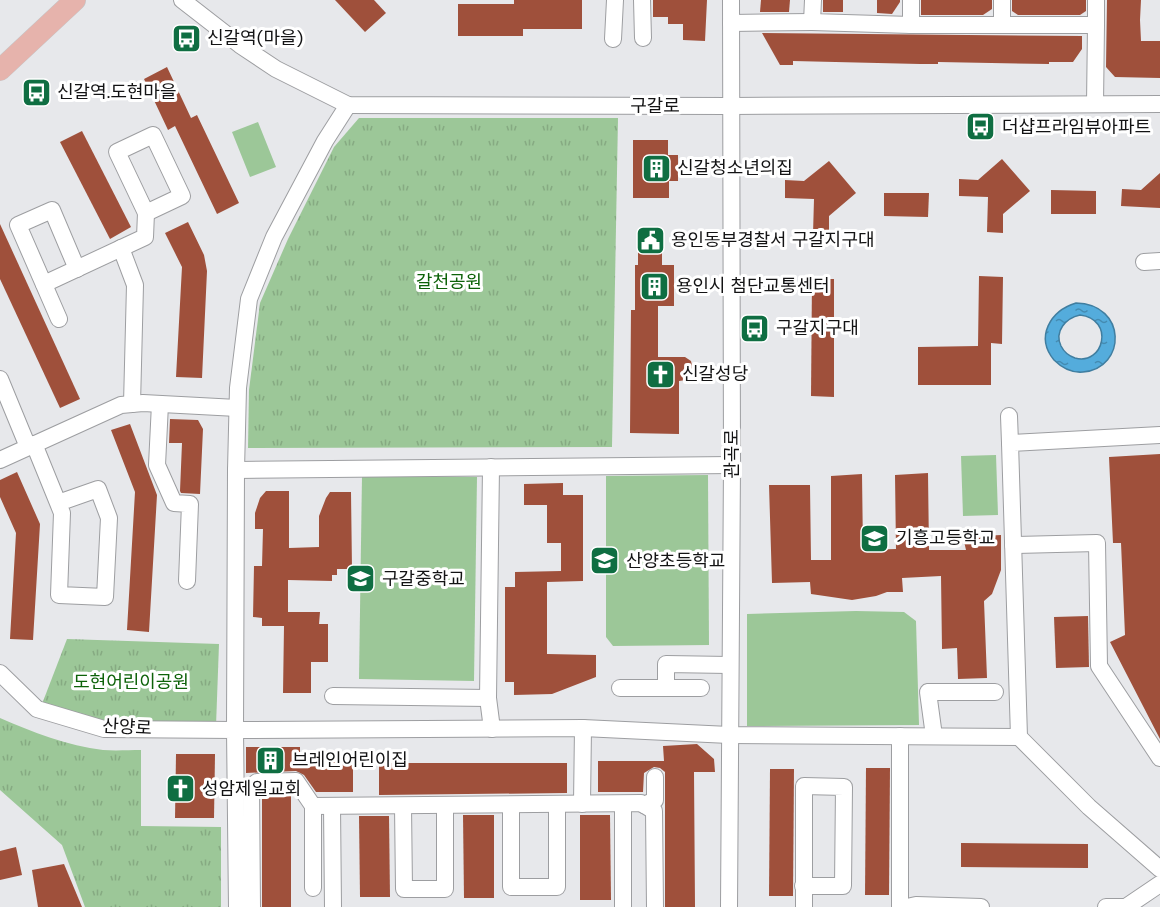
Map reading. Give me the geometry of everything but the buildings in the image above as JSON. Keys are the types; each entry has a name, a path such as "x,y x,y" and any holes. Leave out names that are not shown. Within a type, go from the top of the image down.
{"main road":[{"path":"0,70 75,0"}],"street":[{"name":"구갈로","path":"182,0 267,63 311,88 348,105 1160,104"},
{"path":"613,39 615,0"},
{"path":"642,0 643,38"},
{"name":"관곡로","path":"729,907 732,465 731,0"},
{"path":"812,22 813,0"},
{"path":"911,0 911,25"},
{"path":"1002,0 1002,25"},
{"path":"1095,104 1096,0"},
{"path":"731,23 1096,25"},
{"path":"237,907 235,730 237,408 249,299 274,237 325,141 348,105"},
{"path":"44,284 145,237 146,213 117,152 153,135 182,196 146,213"},
{"path":"59,319 18,225 52,210 77,269"},
{"path":"121,248 135,285 132,404"},
{"path":"0,379 5,406 31,446 62,513 59,595 105,597 109,518 98,489 58,503"},
{"path":"0,459 121,405 160,404 237,408"},
{"path":"160,404 157,465 174,503 190,504 187,581"},
{"path":"1009,416 1019,737 1089,807 1160,869"},
{"path":"1010,443 1160,435"},
{"path":"236,470 732,465"},
{"path":"491,467 488,698 492,729"},
{"path":"1013,545 1097,543 1099,666 1160,758"},
{"path":"666,688 666,663 729,665"},
{"name":"산양로","path":"0,673 37,709 104,729 583,728 729,735 1019,737"},
{"path":"620,688 701,688"},
{"path":"934,736 928,692 994,692"},
{"path":"333,696 488,698"},
{"path":"582,804 583,728"},
{"path":"900,736 900,907"},
{"path":"313,806 644,805 655,800 655,777"},
{"path":"252,907 251,787 257,782 296,782 313,806 313,888"},
{"path":"803,886 843,886 844,787 804,786 803,886 804,907"},
{"path":"623,804 623,907"},
{"path":"403,806 404,889 446,889 446,805"},
{"path":"511,805 511,887 557,887 557,805"},
{"path":"644,805 654,811 655,907"},
{"path":"332,806 333,907"},
{"path":"1106,907 1126,907 1160,884"},
{"path":"907,907 916,905 981,907"}],"green space":[{"name":"갈천공원","path":"359,118 618,118 612,447 248,448 249,390 260,303 288,239 334,147"},
{"path":"258,122 276,167 250,177 232,132"},
{"path":"996,455 998,515 963,516 961,456"},
{"path":"708,475 709,645 613,646 606,637 606,476"},
{"path":"362,476 477,477 474,681 359,679"},
{"path":"904,612 916,621 919,725 747,726 747,614"},
{"name":"도현어린이공원","path":"67,639 219,644 216,726 103,723 42,704"},
{"path":"0,718 63,742 103,750 141,750 141,826 221,827 221,907 85,907 62,845 0,790"}],"water":[{"path":"1076,303 1093,306 1105,314 1112,324 1115,336 1114,349 1108,360 1097,368 1083,372 1071,371 1057,363 1048,351 1046,334 1048,326 1059,312","holes":["1080,315 1091,318 1101,332 1102,341 1099,349 1085,359 1075,358 1065,352 1061,346 1060,330 1066,322"]}],"place":[{"name":"신갈역(마을)","path":"186,38"},
{"name":"신갈역.도현마을","path":"36,92"},
{"name":"더샵프라임뷰아파트","path":"981,127"},
{"name":"신갈청소년의집","path":"656,168"},
{"name":"용인동부경찰서 구갈지구대","path":"650,240"},
{"name":"용인시 첨단교통센터","path":"655,286"},
{"name":"구갈지구대","path":"755,328"},
{"name":"신갈성당","path":"661,374"},
{"name":"기흥고등학교","path":"875,538"},
{"name":"산양초등학교","path":"605,561"},
{"name":"구갈중학교","path":"361,579"},
{"name":"브레인어린이집","path":"271,760"},
{"name":"성암제일교회","path":"181,789"}]}
